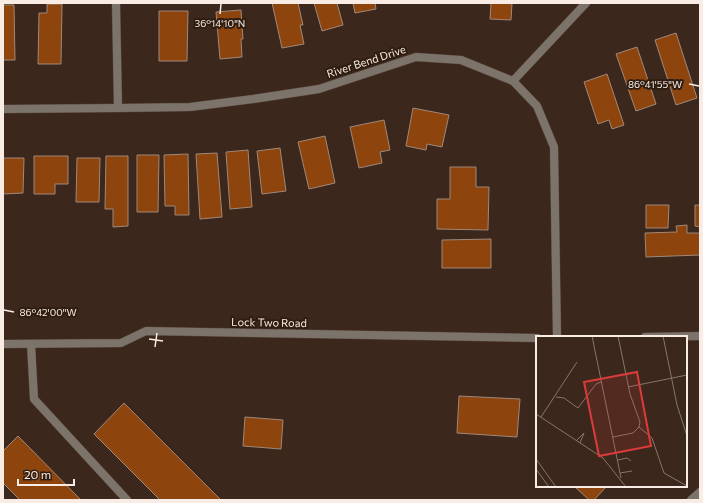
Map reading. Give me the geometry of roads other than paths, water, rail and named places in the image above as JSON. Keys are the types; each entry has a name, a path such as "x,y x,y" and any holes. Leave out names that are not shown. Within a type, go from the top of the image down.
{"street":[{"path":"116,3 118,108"},
{"path":"513,81 586,3"},
{"name":"River Bend Drive","path":"3,109 190,107 253,99 319,88 416,57 461,60 513,81 537,106 554,147 557,336"},
{"name":"Lock Two Road","path":"3,344 121,343 146,331 536,338"},
{"path":"687,336 700,336"},
{"path":"31,344 34,399 127,500"},
{"path":"691,500 700,492"}]}
